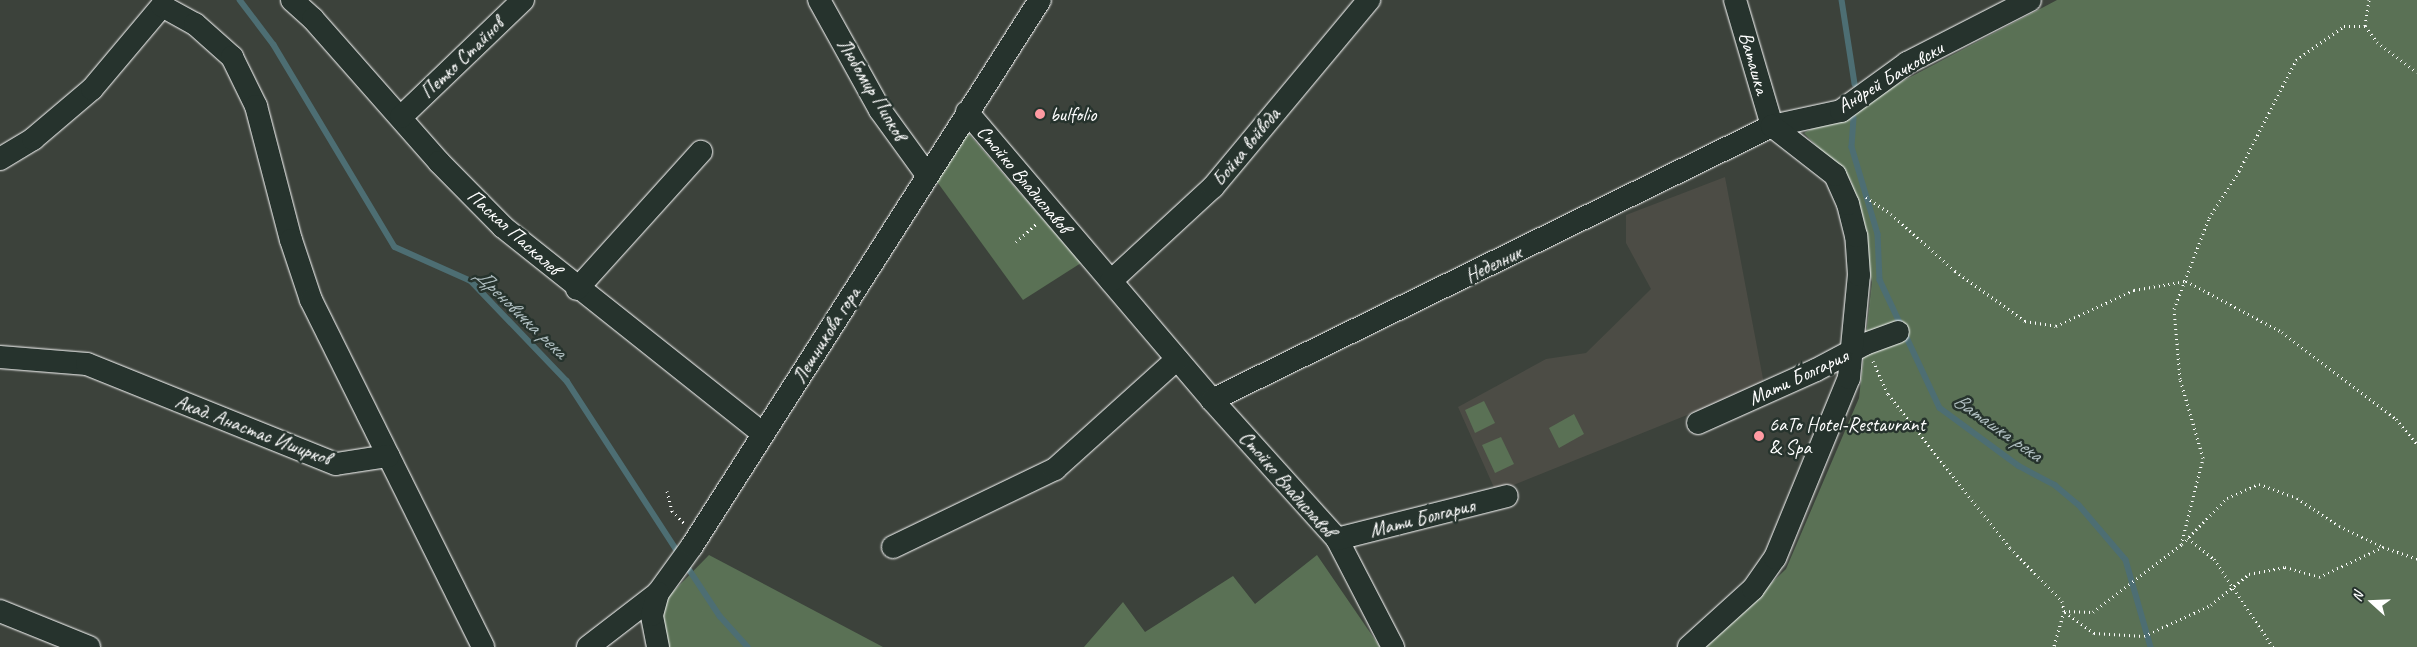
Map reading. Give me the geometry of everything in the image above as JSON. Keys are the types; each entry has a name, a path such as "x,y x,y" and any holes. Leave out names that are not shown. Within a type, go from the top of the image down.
{"street":[{"name":"Паскал Паскалев","path":"292,0 503,227 577,289 763,434"},
{"name":"Петко Стайнов","path":"401,117 523,0"},
{"name":"Любомир Пипков","path":"819,0 880,110 927,175"},
{"name":"Лешникова гора","path":"588,647 658,593 696,540 1040,0"},
{"name":"Бойка войвода","path":"1111,281 1213,188 1369,0"},
{"name":"Ваташка","path":"1736,0 1772,126"},
{"name":"Андрей Бачковски","path":"1772,126 1841,110 1906,63 2030,0"},
{"path":"0,159 33,139 92,89 153,7 162,6 195,24 232,57 256,106 291,240 311,300 483,647"},
{"name":"Стойко Владиславов","path":"967,112 1212,400 1337,540 1393,647"},
{"path":"1689,647 1753,589 1775,558 1838,412 1858,348 1859,274 1856,236 1848,204 1835,175 1772,126"},
{"name":"Неделник","path":"1212,400 1772,126"},
{"path":"577,289 701,152"},
{"name":"Мати Болгария","path":"1698,423 1858,348 1898,332"},
{"name":"Акад. Анастас Иширков","path":"0,356 87,364 336,464 388,456"},
{"path":"893,547 1055,469 1177,359"},
{"name":"Мати Болгария","path":"1337,540 1508,496"},
{"path":"658,593 652,615 658,647"},
{"path":"0,611 89,647"}],"path":[{"path":"2369,0 2365,26 2377,42 2417,72"},
{"path":"2182,545 2203,458 2180,379 2174,309 2209,218 2239,171 2296,60 2344,26 2365,26"},
{"path":"1835,175 1891,214 1955,272 2025,321 2056,326 2134,290 2186,281 2282,332 2396,419 2417,444"},
{"path":"1016,242 1051,211"},
{"path":"1858,348 1888,394 2010,548 2062,601 2064,611 2054,647"},
{"path":"2064,611 2094,612 2182,545 2227,498 2259,484 2297,498 2338,526 2383,548 2417,559"},
{"path":"667,491 672,511 696,540"},
{"path":"2188,538 2214,559 2234,586 2273,647"},
{"path":"2064,611 2094,633 2144,636 2211,605 2249,574 2285,567 2319,577 2383,548"}],"shaded area":[{"path":"1725,177 1764,384 1496,492 1458,407 1546,359 1586,353 1651,289 1626,243 1626,215"}],"green space":[{"path":"2057,0 2417,0 2417,647 1706,647 1786,569 1859,398 1872,282 1851,181 1804,133"},
{"path":"968,133 1081,263 1023,300 935,179"},
{"path":"1484,401 1495,423 1475,433 1465,410"},
{"path":"1574,414 1584,434 1559,448 1549,428"},
{"path":"1501,437 1514,464 1495,473 1482,445"},
{"path":"709,555 883,647 658,647 664,601"},
{"path":"1317,555 1380,647 1084,647 1123,602 1145,632 1233,576 1255,604"}],"waterway":[{"name":"Дреновичка река","path":"240,0 274,45 395,247 471,281 567,381 680,555"},
{"name":"Ваташка река","path":"1842,0 1855,84"},
{"name":"Ваташка река","path":"1854,118 1852,147 1878,234 1880,280 1940,408 2019,466 2055,485 2079,505 2126,560 2151,647"},
{"name":"Дреновичка река","path":"685,563 720,616 748,647"}],"place":[{"name":"bulfolio","path":"1040,114"},
{"name":"6aTo Hotel-Restaurant & Spa","path":"1759,436"}]}
